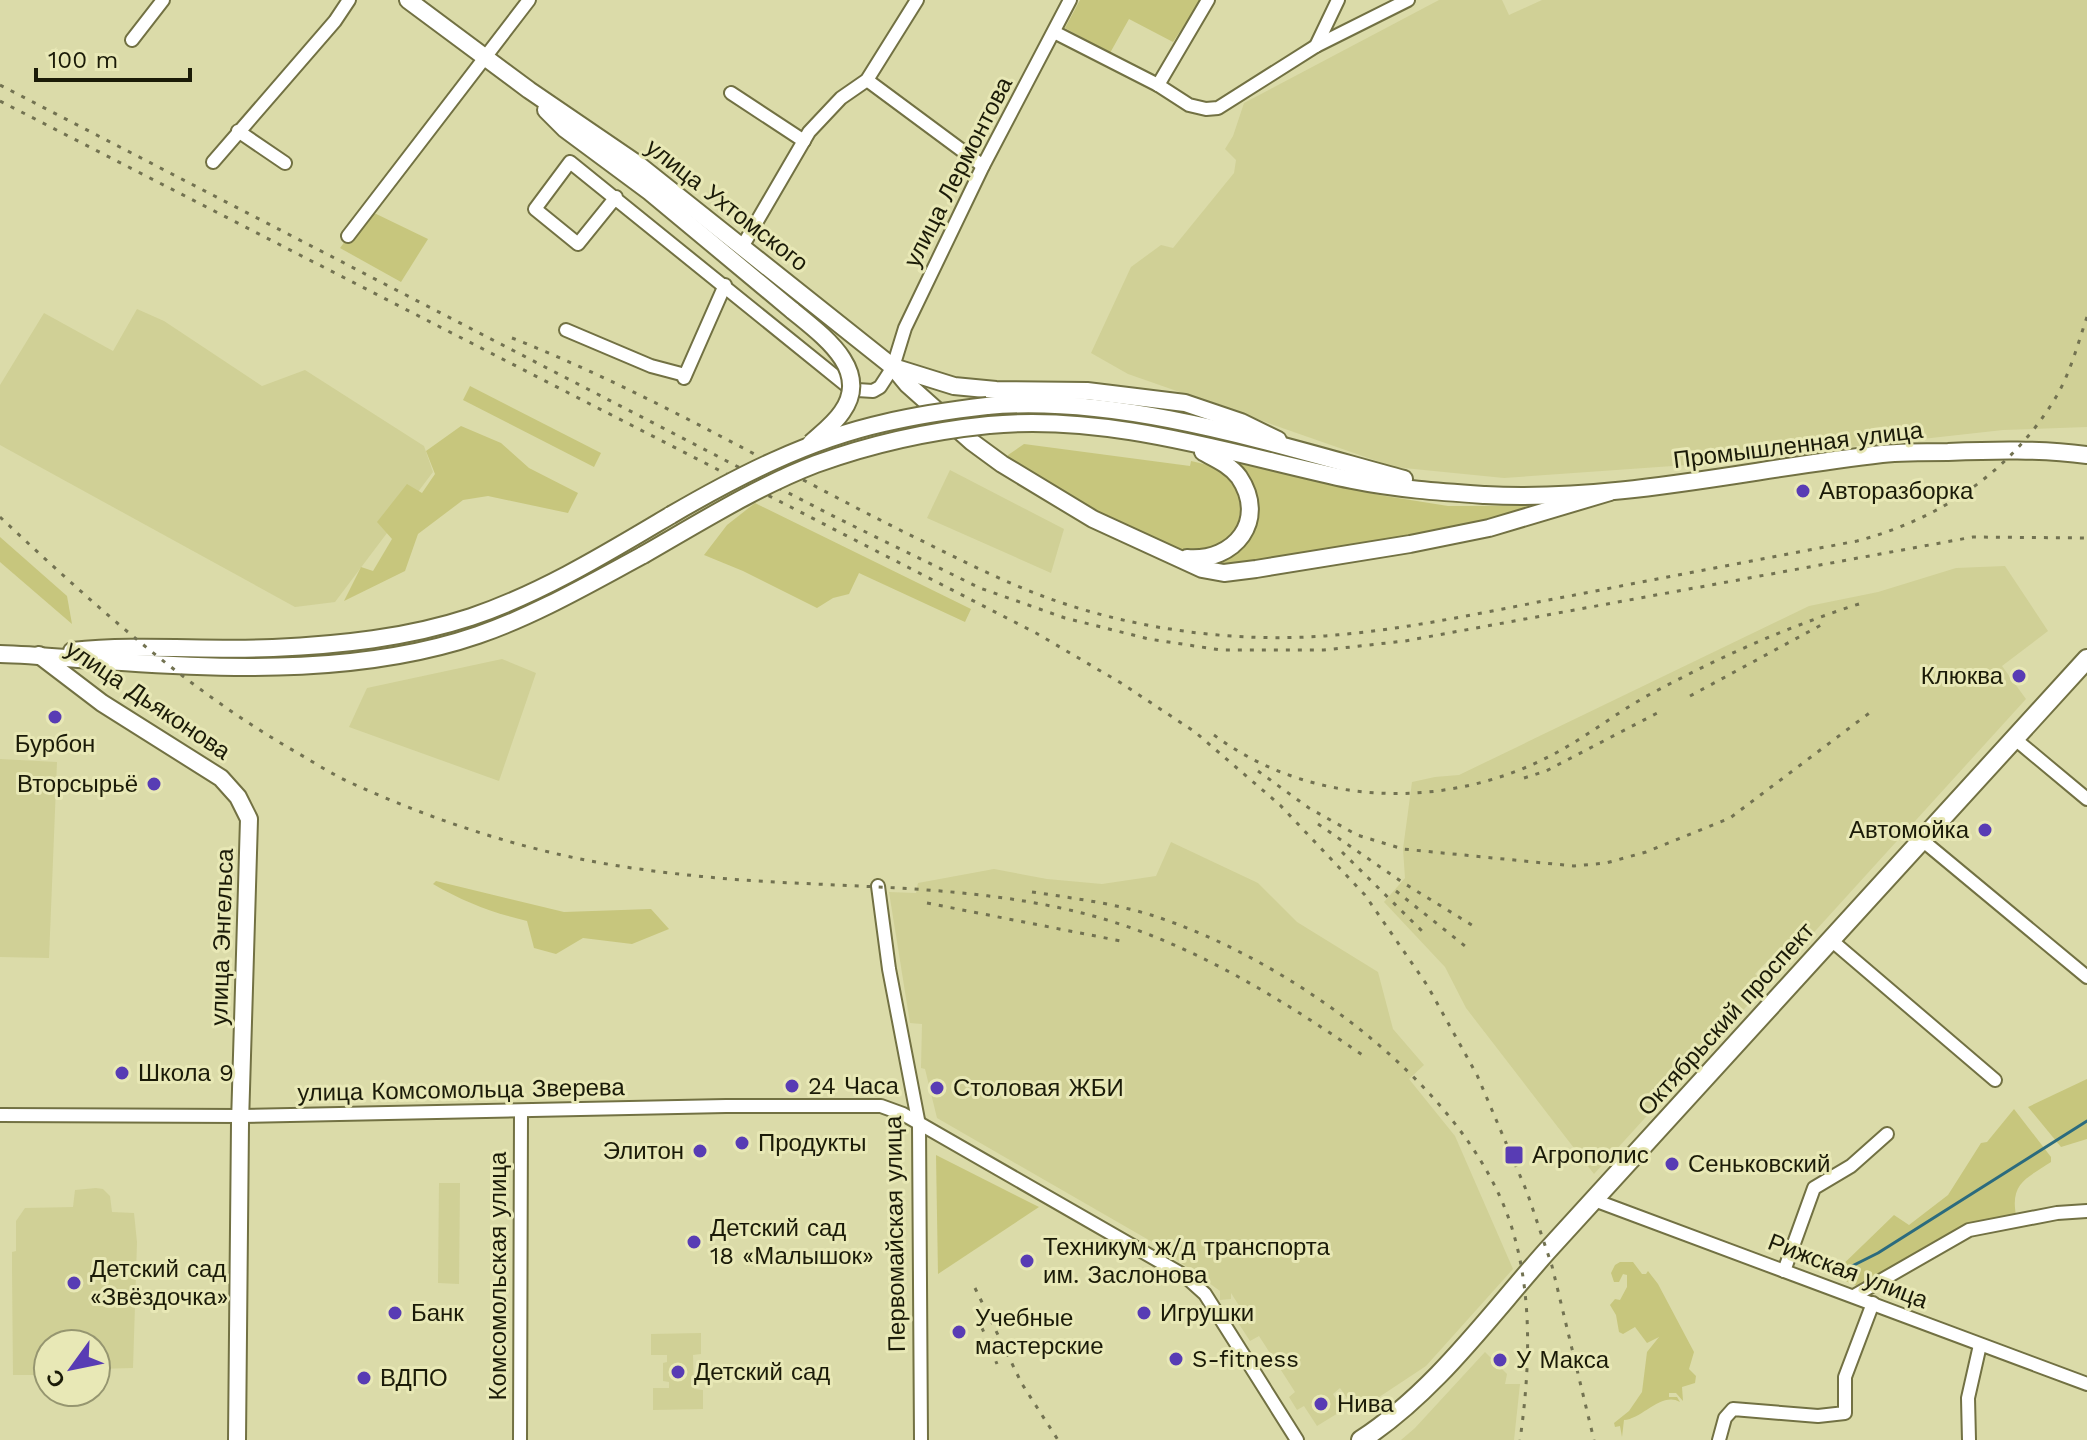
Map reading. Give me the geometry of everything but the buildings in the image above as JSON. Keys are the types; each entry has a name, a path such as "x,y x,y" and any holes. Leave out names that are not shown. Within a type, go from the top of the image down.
{"main road":[{"name":"улица Ухтомского","path":"408,0 529,90 639,165 893,367 907,384 972,442 1002,464 1093,519 1165,554 1202,569 1224,573 1256,569 1456,536 1561,509 1610,492"},
{"path":"529,90 565,129 650,192 793,311 843,357 850,376 850,398 844,410 806,448"},
{"path":"893,367 954,386 996,390 1087,391 1185,403 1241,422 1308,454"},
{"path":"39,655 118,646 269,648 340,644 395,636 468,618 539,588 725,484 806,448 881,423 987,406 1073,406 1158,417 1444,491"},
{"path":"39,655 122,662 328,664 389,656 476,636 535,612 740,501 814,465 890,442 989,425 1073,425 1180,441 1354,481 1412,490 1533,496 1610,492"},
{"path":"1165,554 1202,559 1216,557 1237,542 1248,521 1250,507 1247,492 1238,475 1223,462 1180,441"},
{"name":"Промышленная улица","path":"1610,492 1884,454 2018,449 2087,455"},
{"name":"улица Дьяконова","path":"0,654 39,655 102,703 221,778 238,797 249,819"},
{"name":"Октябрьский проспект","path":"1361,1440 1403,1411 1465,1345 2087,659"},
{"name":"улица Энгельса","path":"237,1440 240,1116 249,819"}],"street":[{"path":"132,40 163,0"},
{"path":"213,162 335,21 349,0"},
{"path":"348,236 529,0"},
{"path":"742,247 804,141 841,98 867,80 917,0"},
{"name":"улица Лермонтова","path":"893,367 905,328 983,166 1070,0"},
{"path":"1158,85 1208,0"},
{"path":"1316,46 1338,0"},
{"path":"1054,32 1158,85 1189,105 1218,108 1316,46 1408,0"},
{"path":"867,80 983,166"},
{"path":"731,93 804,141"},
{"path":"238,131 285,163"},
{"path":"616,197 578,244 535,209 570,162 616,197 725,285 846,385 857,390 873,391 880,387 893,367"},
{"path":"566,330 684,377 725,285"},
{"path":"2015,739 2087,799"},
{"path":"1922,840 2087,977"},
{"name":"Первомайская улица","path":"878,886 889,969 919,1125 921,1440"},
{"path":"1831,940 1995,1080"},
{"name":"улица Комсомольца Зверева","path":"0,1115 240,1116 726,1106 881,1106 903,1114 1185,1276 1205,1294 1297,1440"},
{"name":"Комсомольская улица","path":"520,1440 521,1112"},
{"path":"1784,1271 1814,1188 1851,1166 1887,1134"},
{"name":"Рижская улица","path":"1594,1200 2087,1384"},
{"path":"1854,1296 1969,1230 2057,1213 2087,1211"},
{"path":"1719,1440 1725,1418 1733,1409 1818,1416 1845,1413 1845,1377 1873,1303"},
{"path":"1969,1440 1968,1398 1980,1345"}],"shaded area":[{"path":"1080,0 1201,0 1173,42 1129,19 1110,53 1065,28"},
{"path":"1439,0 1502,0 1509,15 1542,0 2087,0 2087,427 2003,430 1687,465 1504,478 1394,467 1128,374 1091,353 1131,267 1161,245 1173,248 1234,173 1236,160 1225,149 1233,136 1244,103"},
{"path":"368,210 428,239 401,282 340,248"},
{"path":"137,309 164,321 262,386 305,370 424,446 433,472 335,602 295,607 0,445 0,385 44,313 113,351"},
{"path":"470,386 601,453 594,467 463,400"},
{"path":"1000,412 1072,413 1192,431 1191,436 1001,417"},
{"path":"461,426 501,443 529,468 578,493 568,513 488,496 463,500 418,534 405,571 344,601 361,567 373,571 392,539 377,522 407,484 422,493 435,474 426,451"},
{"path":"1024,444 1190,466 1191,461 1215,468 1230,477 1238,487 1241,509 1238,528 1227,543 1210,552 1180,550 1156,542 1102,515 1007,458"},
{"path":"1230,458 1379,495 1448,506 1553,506 1316,554 1251,565 1214,566 1211,563 1252,528"},
{"path":"950,470 1064,529 1051,573 927,518"},
{"path":"755,503 971,609 965,622 859,573 849,594 833,598 817,608 704,555 727,525"},
{"path":"0,537 67,596 72,624 0,562"},
{"path":"623,552 625,555 552,593 478,624 440,636 361,653 319,657 184,658 184,654 383,644"},
{"path":"2005,566 2048,631 2002,666 2026,699 1787,962 1775,953 1755,974 1767,984 1594,1174 1466,1008 1445,967 1384,902 1405,878 1403,849 1412,782 1459,775 1809,606 1878,592 1956,568"},
{"path":"502,659 536,673 499,781 349,727 367,688"},
{"path":"0,759 57,762 49,958 0,957"},
{"path":"1171,842 1258,883 1297,922 1378,972 1393,1029 1424,1065 1409,1079 1455,1136 1513,1269 1426,1366 1364,1407 1354,1408 1340,1388 1333,1394 1343,1410 1317,1426 1304,1406 1297,1410 1289,1397 1295,1392 1259,1336 1250,1341 1237,1321 1245,1315 1231,1293 1231,1299 1220,1300 1220,1291 1154,1243 937,1118 925,1069 921,1068 922,1024 910,1023 889,892 916,893 918,883 994,869 1047,879 1102,884 1156,876"},
{"path":"436,881 564,912 651,909 669,929 632,944 583,938 556,954 534,948 527,921 467,902 433,884"},
{"path":"2087,1079 2087,1139 2061,1147 2028,1107"},
{"path":"2014,1109 2051,1157 2051,1162 2028,1177 2018,1188 2016,1215 1966,1226 1857,1286 1832,1275 1894,1215 1909,1225 1948,1195 1981,1143 1987,1142"},
{"path":"936,1155 1039,1207 938,1274"},
{"path":"439,1183 460,1183 459,1284 438,1283"},
{"name":"Детский сад «Звёздочка»","path":"103,1189 110,1196 112,1212 134,1213 137,1242 133,1368 112,1369 112,1328 32,1328 32,1375 13,1375 12,1252 16,1251 16,1221 25,1208 73,1207 75,1190"},
{"path":"1620,1262 1633,1262 1642,1274 1648,1271 1658,1284 1694,1352 1689,1369 1696,1376 1695,1383 1682,1387 1683,1401 1676,1393 1669,1393 1669,1397 1677,1397 1680,1402 1666,1400 1624,1420 1622,1437 1620,1426 1615,1427 1614,1423 1629,1411 1642,1392 1647,1352 1659,1337 1647,1343 1635,1327 1623,1334 1619,1332 1616,1315 1610,1305 1615,1299 1620,1300 1627,1287 1627,1275 1623,1274 1619,1282 1614,1282 1611,1273"},
{"name":"Детский сад","path":"701,1333 701,1354 693,1355 694,1389 703,1390 703,1409 653,1410 653,1388 669,1388 669,1382 663,1381 663,1363 667,1362 667,1355 651,1355 651,1334"},
{"path":"1485,1352 1507,1374 1505,1384 1520,1384 1514,1440 1401,1440 1415,1428"}],"waterway":[{"path":"1838,1273 1878,1253 2087,1121"}],"railway":[{"path":"0,85 835,517 980,588 1065,618 1149,639 1221,650 1324,650 1405,641 1973,537 2087,538"},
{"path":"0,101 1036,633 1121,683 1195,732 1280,805 1365,895 1427,985 1477,1075 1527,1192 1552,1266 1594,1440"},
{"path":"512,338 613,382 908,534 1037,594 1142,624 1215,635 1288,638 1355,633 1448,619 1857,541 1888,532 1945,506 1995,470 2018,448 2061,388 2087,317"},
{"path":"0,517 105,613 216,701 328,771 406,806 525,846 624,867 743,880 956,892 1082,913 1120,924 1194,954 1264,991 1364,1056"},
{"path":"1214,735 1254,760 1296,778 1340,789 1386,793 1432,792 1477,784 1521,769 1563,749 1645,697 1724,657 1806,622 1862,603"},
{"path":"1690,696 1823,624"},
{"path":"1524,778 1546,771 1663,710"},
{"path":"1258,771 1309,808 1357,835 1403,849 1574,866 1606,863 1646,852 1730,818 1872,711"},
{"path":"1318,824 1402,882 1475,927"},
{"path":"1342,852 1422,931"},
{"path":"1396,891 1465,946"},
{"path":"1032,892 1107,904 1151,915 1204,935 1313,995 1365,1033 1413,1076 1454,1123 1488,1173 1511,1225 1523,1278 1528,1332 1520,1440"},
{"path":"927,903 1126,942"},
{"path":"975,1288 1022,1384 1058,1440"},
{"path":"982,1328 997,1364"}],"place":[{"name":"Авторазборка","path":"1803,491"},
{"name":"Клюква","path":"2019,676"},
{"name":"Бурбон","path":"55,717"},
{"name":"Вторсырьё","path":"154,784"},
{"name":"Автомойка","path":"1985,830"},
{"name":"Школа 9","path":"122,1073"},
{"name":"24 Часа","path":"792,1086"},
{"name":"Столовая ЖБИ","path":"937,1088"},
{"name":"Продукты","path":"742,1143"},
{"name":"Элитон","path":"700,1151"},
{"name":"Агрополис","path":"1514,1155"},
{"name":"Сеньковский","path":"1672,1164"},
{"name":"Детский сад 18 «Малышок»","path":"694,1242"},
{"name":"Техникум ж/д транспорта им. Заслонова","path":"1027,1261"},
{"name":"Детский сад «Звёздочка»","path":"74,1283"},
{"name":"Банк","path":"395,1313"},
{"name":"Игрушки","path":"1144,1313"},
{"name":"Учебные мастерские","path":"959,1332"},
{"name":"S-fitness","path":"1176,1359"},
{"name":"У Макса","path":"1500,1360"},
{"name":"Детский сад","path":"678,1372"},
{"name":"ВДПО","path":"364,1378"},
{"name":"Нива","path":"1321,1404"}]}
